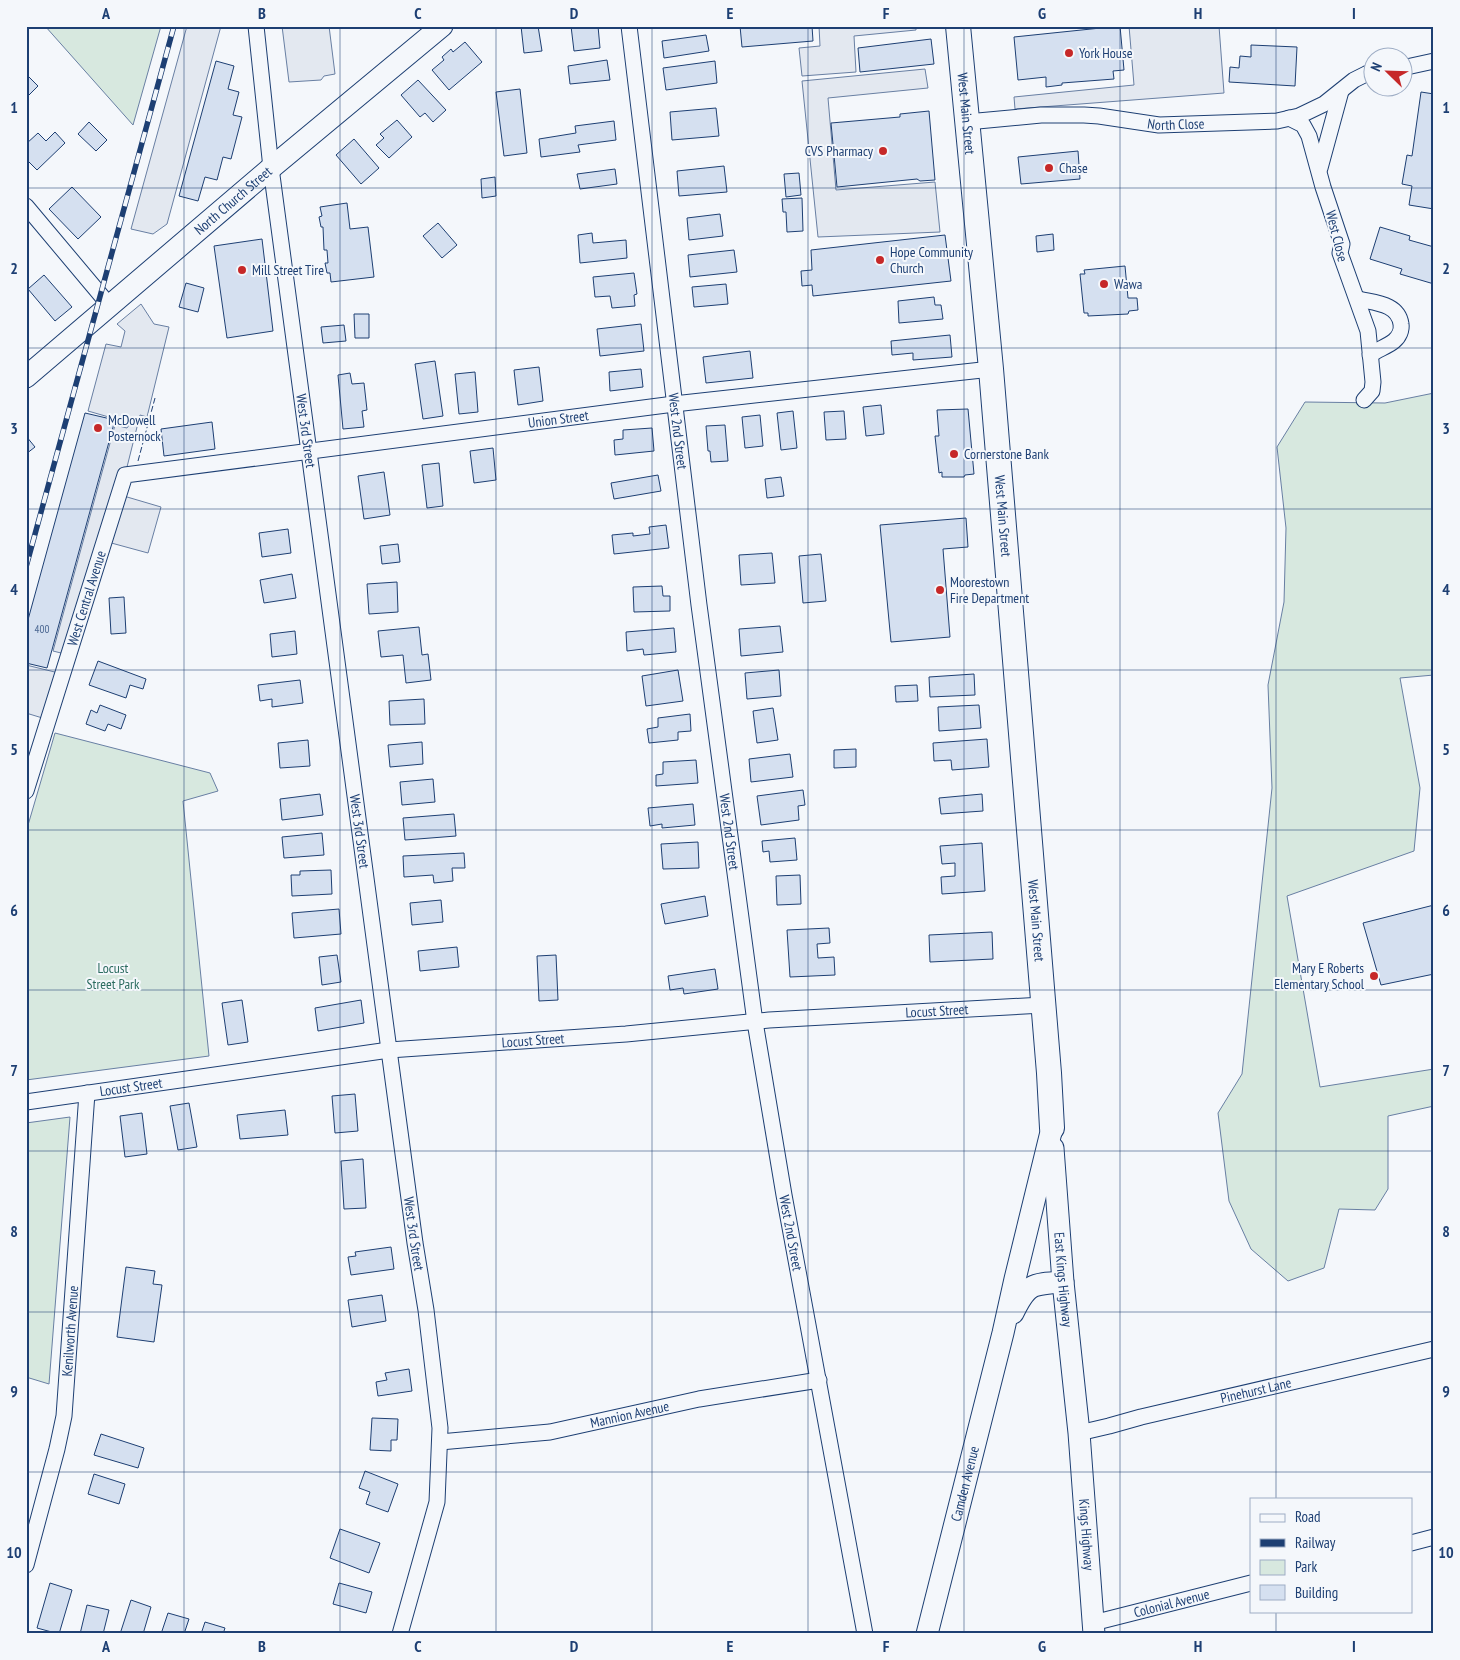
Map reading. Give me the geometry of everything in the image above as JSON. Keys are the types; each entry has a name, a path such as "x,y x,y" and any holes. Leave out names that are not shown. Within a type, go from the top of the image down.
{"main road":[{"name":"North Church Street","path":"26,377 271,168 442,26"},
{"name":"West Main Street","path":"958,26 991,369 1044,1005 1052,1128"},
{"name":"East Kings Highway","path":"1052,1128 1063,1282 1079,1433"},
{"name":"Camden Avenue","path":"927,1634 1003,1333 1052,1128"},
{"name":"Camden Avenue","path":"1003,1333 1023,1292 1044,1283 1063,1282"},
{"name":"Kings Highway","path":"1079,1433 1094,1629"}],"street":[{"name":"West 3rd Street","path":"256,26 271,168 415,1243 426,1310 440,1428 436,1502 400,1634"},
{"name":"West 2nd Street","path":"628,26 700,615 755,1022 865,1634"},
{"path":"1412,66 1434,61"},
{"name":"North Close","path":"967,122 1041,115 1099,116 1159,125 1260,122 1299,116 1324,104 1354,80 1362,76"},
{"path":"1319,172 1341,91"},
{"name":"West Close","path":"1289,118 1303,125 1309,136 1342,244 1340,253 1368,331 1373,382 1372,391 1364,400"},
{"path":"26,206 110,306"},
{"path":"1358,299 1387,306 1395,311 1400,319 1402,328 1393,342 1384,345 1370,355"},
{"name":"Union Street","path":"124,475 674,404 991,369"},
{"name":"West Central Avenue","path":"26,791 124,475"},
{"name":"Locust Street","path":"26,1102 389,1050 626,1034 755,1022 1044,1005"},
{"name":"Kenilworth Avenue","path":"26,1566 64,1416 88,1093"},
{"name":"Pinehurst Lane","path":"1079,1433 1434,1349"},
{"name":"Mannion Avenue","path":"440,1442 550,1432 699,1399 819,1380"},
{"path":"1412,1543 1434,1537"},
{"name":"Colonial Avenue","path":"1094,1629 1250,1583"}],"green space":[{"path":"45,26 161,26 133,125"},
{"path":"1434,393 1434,675 1400,678 1420,788 1414,851 1287,896 1320,1087 1434,1069 1434,1106 1388,1116 1388,1189 1375,1210 1339,1209 1324,1268 1288,1281 1251,1249 1229,1201 1218,1113 1242,1074 1272,788 1268,685 1284,602 1286,528 1277,447 1305,402 1385,403"},
{"name":"Locust Street Park","path":"55,733 210,773 218,791 183,801 209,1056 26,1080 26,832"},
{"path":"70,1117 49,1384 26,1377 26,1123"}],"shaded area":[{"path":"187,26 221,26 167,224 153,234 131,229"},
{"path":"282,26 329,26 335,74 324,76 321,80 289,82"},
{"path":"819,26 916,26 916,30 854,36 856,72 802,76 799,48 820,46"},
{"path":"1129,26 1219,26 1224,93 1015,109 1014,97 1134,85"},
{"path":"925,69 928,88 828,98 836,190 935,182 940,232 818,237 802,81"},
{"path":"141,304 154,324 169,327 147,417 140,415 125,475 117,494 161,507 148,553 104,541 69,655 53,651 115,425 127,428 129,425 126,422 88,411 106,344 121,347 125,331 117,324"},
{"path":"26,665 63,674 49,720 26,713"}],"building":[{"path":"521,26 538,26 542,51 524,53"},
{"path":"571,26 598,26 600,48 574,51"},
{"path":"740,26 812,26 813,41 742,47"},
{"name":"York House","path":"1120,26 1124,70 1113,71 1114,79 1062,83 1062,85 1046,87 1046,77 1018,80 1014,37"},
{"path":"706,35 709,51 664,58 662,41"},
{"path":"931,39 934,64 860,72 858,48"},
{"path":"465,42 482,62 449,90 432,70 444,60 442,57 451,49 453,52"},
{"path":"1251,45 1297,47 1295,86 1229,82 1230,67 1239,68 1240,56 1251,57"},
{"path":"607,60 610,80 570,84 568,66"},
{"path":"216,61 234,66 228,89 239,92 233,115 242,117 231,159 223,157 217,180 205,177 198,201 179,196"},
{"path":"715,61 717,83 666,90 663,68"},
{"path":"28,76 38,86 26,98 26,78"},
{"path":"418,80 446,110 433,122 425,113 420,117 401,95"},
{"path":"520,89 527,153 504,156 496,92"},
{"path":"1421,92 1434,94 1434,209 1409,205 1412,186 1402,184 1407,155 1412,156"},
{"path":"716,108 719,136 672,140 670,112"},
{"name":"CVS Pharmacy","path":"929,111 935,180 920,181 917,179 837,187 831,123 900,117 900,114"},
{"path":"397,120 412,137 389,158 376,145 384,138 380,134"},
{"path":"614,121 616,140 578,145 580,152 541,157 539,139 576,133 575,126"},
{"path":"89,122 107,140 96,151 78,134"},
{"path":"55,132 65,143 37,170 26,159 26,144 38,133 46,141"},
{"path":"354,139 379,168 361,184 336,155"},
{"name":"Chase","path":"1078,151 1080,179 1021,184 1018,157"},
{"path":"724,166 727,192 679,196 677,171"},
{"path":"615,169 617,184 580,189 577,174"},
{"path":"799,173 801,195 786,197 784,174"},
{"path":"495,177 496,196 482,198 481,179"},
{"path":"72,187 101,217 78,239 49,209"},
{"path":"802,198 803,231 787,232 786,212 783,212 782,199"},
{"path":"347,203 350,229 368,227 374,277 331,282 330,273 327,273 325,263 328,263 327,250 324,250 323,227 321,227 319,217 322,216 320,207"},
{"path":"720,214 723,236 689,240 687,218"},
{"path":"438,223 457,245 442,258 423,236"},
{"path":"1380,227 1410,236 1409,240 1434,247 1434,284 1400,274 1402,269 1370,259"},
{"path":"592,233 593,243 626,240 627,258 580,263 578,235"},
{"path":"1053,234 1054,250 1037,252 1036,236"},
{"name":"Hope Community Church","path":"945,235 951,281 813,296 812,285 802,286 801,271 812,270 811,250"},
{"name":"Mill Street Tire","path":"262,239 273,331 227,338 214,246"},
{"path":"734,250 737,272 690,277 688,255"},
{"name":"Wawa","path":"1125,266 1128,298 1137,298 1138,310 1129,311 1128,314 1088,316 1088,313 1084,313 1080,274 1085,274 1084,270"},
{"path":"634,273 637,294 634,295 635,306 612,308 610,296 595,297 593,277"},
{"path":"44,275 72,307 55,321 28,289"},
{"path":"186,283 204,288 198,312 179,307"},
{"path":"726,284 728,304 694,307 692,287"},
{"path":"934,297 935,305 941,305 943,319 899,323 898,301"},
{"path":"354,314 369,314 369,338 355,338"},
{"path":"641,324 644,351 600,356 597,329"},
{"path":"344,325 346,341 323,343 321,327"},
{"path":"950,335 952,357 913,360 913,353 892,355 891,341"},
{"path":"750,351 753,378 706,383 703,357"},
{"path":"435,361 443,416 423,419 415,364"},
{"path":"539,367 543,401 518,405 514,370"},
{"path":"641,369 643,387 610,391 609,372"},
{"path":"475,372 478,412 459,414 455,374"},
{"path":"350,373 352,384 364,383 367,410 362,411 364,427 343,429 338,375"},
{"path":"881,405 884,434 866,436 863,407"},
{"name":"Cornerstone Bank","path":"968,409 974,474 965,475 964,477 942,477 942,472 939,473 935,436 939,436 937,410"},
{"path":"793,411 797,448 781,450 777,413"},
{"path":"844,411 846,439 826,440 824,412"},
{"path":"85,413 115,420 47,668 26,663 26,627"},
{"path":"760,415 763,446 745,448 742,417"},
{"path":"212,422 215,449 164,456 161,429"},
{"path":"725,425 728,461 711,462 706,426"},
{"path":"652,428 654,451 615,455 614,440 623,439 623,430"},
{"path":"26,436 35,447 26,454"},
{"path":"493,448 496,480 474,483 470,451"},
{"path":"439,463 443,506 427,508 422,465"},
{"path":"384,472 390,515 364,519 358,476"},
{"path":"658,475 661,491 614,499 611,483"},
{"path":"781,477 784,496 767,498 765,479"},
{"path":"966,518 968,547 943,549 950,637 891,642 880,525"},
{"path":"666,525 669,548 614,554 612,535 633,533 633,536 650,534 649,527"},
{"path":"288,529 291,553 262,557 259,533"},
{"path":"398,544 400,562 382,564 380,546"},
{"path":"772,553 775,583 741,585 739,555"},
{"path":"821,554 826,601 803,603 799,556"},
{"path":"292,574 296,598 264,603 260,580"},
{"path":"397,582 398,612 369,614 367,584"},
{"path":"662,586 663,596 670,596 670,611 634,612 633,587"},
{"path":"124,597 126,633 111,634 109,598"},
{"path":"780,626 783,652 741,656 739,629"},
{"path":"419,627 422,655 428,654 431,680 406,683 403,655 381,657 378,631"},
{"path":"674,628 676,652 644,655 643,649 627,651 626,632"},
{"path":"295,631 297,654 272,657 270,634"},
{"path":"98,661 146,679 143,689 130,685 126,698 89,685"},
{"path":"678,670 683,701 646,706 642,676"},
{"path":"779,670 781,696 747,699 745,673"},
{"path":"974,674 975,695 930,697 929,677"},
{"path":"300,680 303,703 272,707 272,699 260,701 258,685"},
{"path":"917,685 918,701 896,702 895,686"},
{"path":"424,699 425,724 390,725 389,701"},
{"path":"100,705 126,715 121,729 108,724 105,731 86,724 91,710 97,713"},
{"path":"979,705 981,728 939,731 938,707"},
{"path":"773,708 778,740 757,743 753,711"},
{"path":"690,714 691,731 678,732 678,740 649,743 647,729 658,727 658,718"},
{"path":"987,739 989,767 952,770 951,760 934,761 933,743"},
{"path":"308,740 310,766 280,768 278,743"},
{"path":"422,742 423,764 390,767 388,745"},
{"path":"856,749 856,767 834,768 834,750"},
{"path":"790,754 793,777 751,782 749,759"},
{"path":"696,760 698,783 656,786 656,775 663,774 663,762"},
{"path":"433,779 435,802 402,805 400,782"},
{"path":"803,790 805,805 798,806 799,820 761,825 757,796"},
{"path":"320,794 323,815 282,820 280,799"},
{"path":"982,794 983,811 941,814 939,798"},
{"path":"693,804 695,825 662,828 662,824 650,826 648,808"},
{"path":"454,814 456,836 405,840 403,818"},
{"path":"322,833 324,855 284,858 282,837"},
{"path":"795,838 797,860 770,862 769,851 763,852 762,841"},
{"path":"698,842 699,868 663,869 661,844"},
{"path":"982,843 985,891 942,894 941,877 955,876 955,863 942,864 940,846"},
{"path":"464,853 465,868 452,868 453,881 434,883 433,875 404,877 403,856"},
{"path":"331,870 332,894 292,896 291,875 300,875 300,871"},
{"path":"800,875 801,904 777,905 776,876"},
{"path":"705,896 708,916 665,924 661,904"},
{"path":"441,900 443,922 412,925 410,903"},
{"path":"1434,905 1434,974 1381,985 1363,923"},
{"path":"339,909 341,934 294,938 292,913"},
{"path":"829,928 830,943 817,944 818,958 834,957 835,975 790,977 787,930"},
{"path":"992,932 993,959 930,962 929,935"},
{"path":"457,947 459,967 420,971 418,951"},
{"path":"337,955 341,982 322,985 319,957"},
{"path":"556,955 558,1000 539,1001 537,956"},
{"path":"715,969 718,989 684,994 683,988 670,990 668,976"},
{"path":"242,1000 248,1042 228,1045 222,1003"},
{"path":"361,1000 364,1023 318,1031 315,1008"},
{"path":"355,1094 358,1131 335,1133 332,1096"},
{"path":"189,1103 197,1147 178,1150 170,1106"},
{"path":"285,1110 288,1135 240,1139 237,1115"},
{"path":"142,1113 147,1154 125,1157 120,1116"},
{"path":"363,1159 366,1208 344,1209 341,1161"},
{"path":"391,1247 394,1269 351,1275 348,1257 356,1256 355,1252"},
{"path":"126,1267 155,1271 153,1284 162,1285 154,1342 117,1337"},
{"path":"382,1295 386,1321 352,1327 348,1300"},
{"path":"409,1369 412,1391 378,1396 376,1382 387,1380 385,1373"},
{"path":"372,1418 398,1419 397,1440 391,1440 391,1451 370,1450"},
{"path":"101,1434 144,1448 138,1468 94,1455"},
{"path":"365,1471 398,1484 388,1512 366,1504 370,1492 359,1488"},
{"path":"94,1474 125,1484 119,1504 88,1494"},
{"path":"340,1529 380,1543 369,1573 330,1558"},
{"path":"50,1583 72,1590 59,1634 37,1628"},
{"path":"339,1583 372,1592 366,1613 333,1604"},
{"path":"131,1600 151,1607 143,1634 120,1634"},
{"path":"87,1605 109,1610 103,1634 80,1634"},
{"path":"168,1613 189,1619 184,1634 161,1634"},
{"path":"205,1622 225,1628 223,1634 201,1634"}],"railway":[{"path":"26,567 174,26"}],"fence":[{"path":"138,461 155,398"}],"place":[{"name":"York House","path":"1069,53"},
{"name":"CVS Pharmacy","path":"883,151"},
{"name":"Chase","path":"1049,168"},
{"name":"Hope Community Church","path":"880,260"},
{"name":"Mill Street Tire","path":"242,270"},
{"name":"Wawa","path":"1104,284"},
{"name":"McDowell Posternock","path":"98,428"},
{"name":"Cornerstone Bank","path":"954,454"},
{"name":"Moorestown Fire Department","path":"940,590"},
{"name":"Mary E Roberts Elementary School","path":"1374,976"}]}
